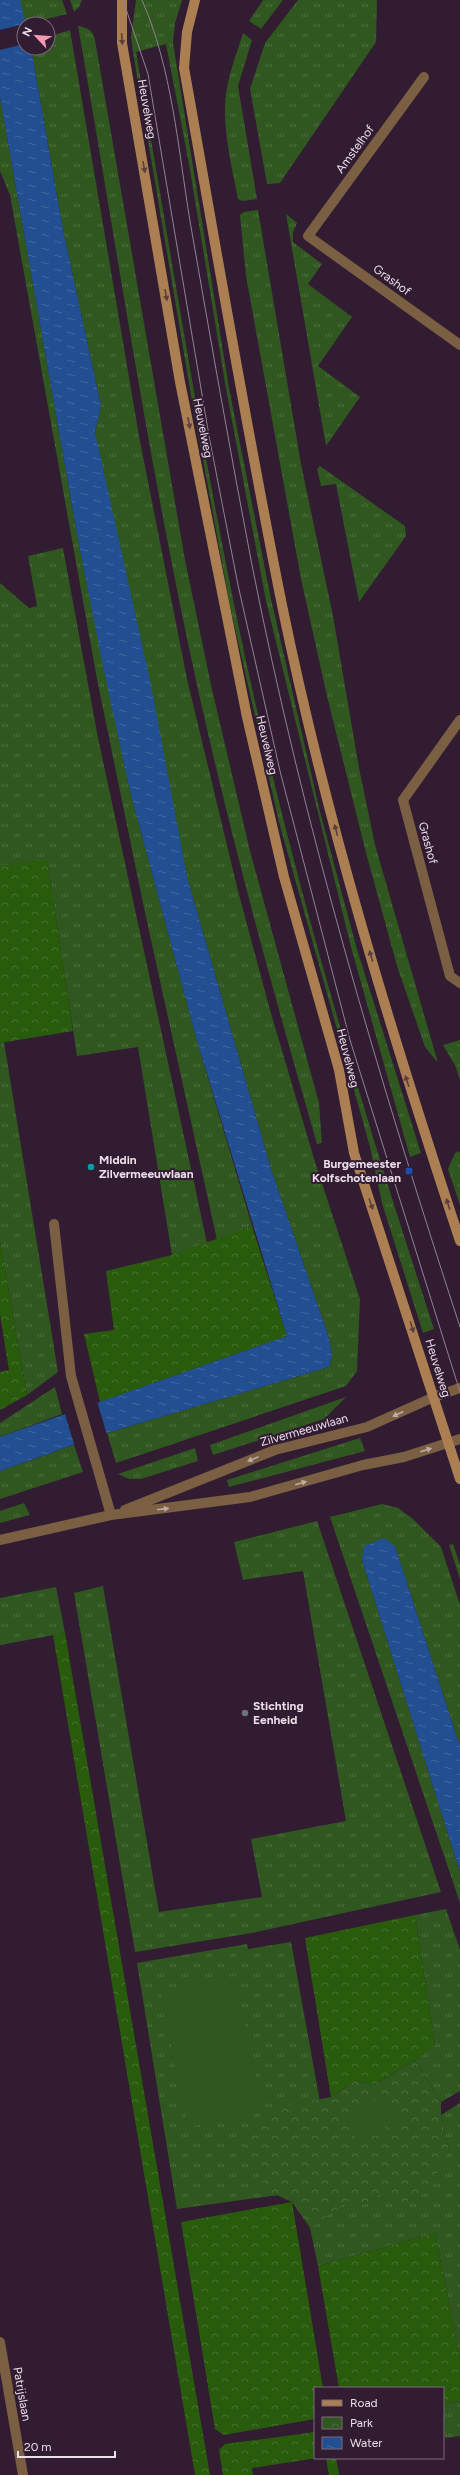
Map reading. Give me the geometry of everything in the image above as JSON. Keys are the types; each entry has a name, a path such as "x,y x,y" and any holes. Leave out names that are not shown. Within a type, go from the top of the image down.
{"main road":[{"name":"Heuvelweg","path":"122,0 122,43 180,382 247,717 284,877 339,1070 354,1153 460,1479"},
{"path":"195,0 187,32 184,68 282,607 319,767 364,931 402,1066 460,1241"}],"street":[{"name":"Amstelhof","path":"308,236 424,77"},
{"name":"Grashof","path":"308,236 460,345"},
{"name":"Grashof","path":"460,720 403,800 450,976 460,983"},
{"path":"54,1224 71,1376 98,1464 110,1515"},
{"name":"Zilvermeeuwlaan","path":"110,1515 275,1450 367,1427 434,1397 460,1388"},
{"name":"Zilvermeeuwlaan","path":"0,1540 110,1515 250,1497 363,1465 404,1457 460,1439"},
{"name":"Patrijslaan","path":"0,2342 23,2475"}],"green space":[{"path":"19,0 62,0 67,14 56,17 24,16"},
{"path":"70,0 82,0 79,7 74,12"},
{"path":"136,0 182,0 175,23 173,43 229,388 271,599 320,812 356,946 421,1153 410,1157 351,947 266,601 226,389 189,164 166,44 136,52 220,535 254,696 275,787 299,878 350,1059 434,1329 423,1333 382,1203 370,1147 279,822 230,606 191,395 133,52 131,37"},
{"path":"263,0 283,0 261,29 249,21"},
{"path":"298,0 377,0 376,42 280,183 267,184 250,89 265,43"},
{"path":"78,26 90,30 95,40 185,560 211,685 250,851 319,1103 322,1143 317,1144 270,976 240,864 199,694 181,611 149,444"},
{"path":"70,30 139,436 187,679 238,891 270,1010 315,1162 360,1299 357,1371 346,1386 116,1463 107,1433 329,1367 332,1356 329,1338 271,1169 187,877 95,432 101,406 63,230 32,56 56,56 56,34"},
{"path":"243,33 252,40 238,86 257,199 242,201 238,199 229,152 225,105 229,77"},
{"path":"0,97 79,545 130,791 197,1041 252,1226 217,1240 144,908 97,679 10,195 0,171"},
{"path":"258,210 301,464 333,616 359,768 375,845 438,1063 425,1047 397,966 365,849 327,696 301,579 246,276 240,215 244,212"},
{"path":"286,214 297,223 293,232 293,242 322,264 308,284 352,317 318,366 360,397 326,446"},
{"path":"320,466 405,526 406,536 359,602 336,484 321,486 317,469"},
{"path":"63,548 98,738 207,1243 172,1255 138,1047 77,1056 47,860 0,866 0,583 29,608 37,606 28,556"},
{"path":"47,859 73,1031 0,1043 0,866"},
{"path":"460,1040 460,1080 455,1065 443,1045"},
{"path":"4,1042 58,1372 27,1395 0,1241 0,1043"},
{"path":"459,1151 460,1205 448,1169 455,1153"},
{"path":"252,1226 287,1336 100,1402 84,1334 114,1330 106,1271 172,1255"},
{"path":"0,1241 27,1395 0,1410 0,1372 9,1370 0,1315"},
{"path":"55,1387 62,1414 0,1437 0,1423"},
{"path":"346,1397 324,1419 213,1455 210,1445"},
{"path":"360,1438 365,1451 229,1487 227,1480"},
{"path":"74,1445 83,1472 0,1499 0,1471"},
{"path":"195,1448 198,1461 141,1479 129,1479 118,1474"},
{"path":"24,1503 30,1515 0,1523 0,1511"},
{"path":"382,1504 398,1508 413,1519 441,1547 460,1605 460,1747 395,1546 362,1560 460,1872 460,1903 330,1517"},
{"path":"317,1521 441,1892 252,1933 135,1952 74,1593 103,1586 159,1912 262,1897 251,1839 346,1821 303,1571 243,1580 234,1542"},
{"path":"453,1544 460,1565 460,1579 449,1545"},
{"path":"56,1587 65,1633 0,1645 0,1598"},
{"path":"65,1633 210,2475 195,2475 53,1635"},
{"path":"446,1909 460,1950 460,2091 441,2102 415,2060 435,2045 415,1915"},
{"path":"415,1915 435,2045 415,2060 374,2085 355,2081 331,2097 305,1938"},
{"path":"291,1942 332,2168 293,2193 177,2209 137,1963 247,1944 248,1949"},
{"path":"235,1976 263,2111 188,2127 160,1991"},
{"path":"415,2060 441,2102 441,2115 449,2150 429,2187 397,2208 382,2193 359,2207 352,2198 310,2228 292,2202 266,2190 243,2140 289,2105 331,2097 355,2081 374,2085"},
{"path":"385,2094 400,2119 359,2143 344,2118"},
{"path":"460,2103 460,2358 435,2233 318,2266 310,2228 352,2197 359,2207 449,2150 441,2115"},
{"path":"292,2202 323,2387 314,2387 314,2419 224,2435 215,2429 181,2222"},
{"path":"435,2233 460,2358 460,2401 444,2404 444,2387 339,2387 318,2266"},
{"path":"460,2401 460,2436 445,2438 444,2404"},
{"path":"314,2432 314,2458 252,2468 253,2475 223,2475 219,2450 225,2444"},
{"path":"326,2459 336,2459 339,2475 329,2475"}],"water":[{"path":"0,0 20,0 24,16 16,16 16,56 32,56 63,230 101,406 95,432 151,685 187,877 271,1169 329,1338 332,1356 329,1367 107,1433 0,1471 0,1437 287,1336 197,1041 130,791 79,545 0,97"},
{"path":"384,1538 395,1546 460,1747 460,1872 362,1560 364,1546"}],"pier":[{"path":"16,26 16,46 0,50 0,30"},
{"path":"97,1401 107,1435 75,1447 64,1411"}],"tram line":[{"path":"123,0 148,74 209,436 238,585 280,771 350,1040 460,1392"},
{"path":"142,0 160,53 173,109 190,221 252,565 294,758 344,949 400,1138 460,1327"}],"place":[{"name":"Middin Zilvermeeuwlaan","path":"91,1167"},
{"name":"Burgemeester Kolfschotenlaan","path":"409,1171"},
{"name":"Stichting Eenheid","path":"245,1713"}]}
